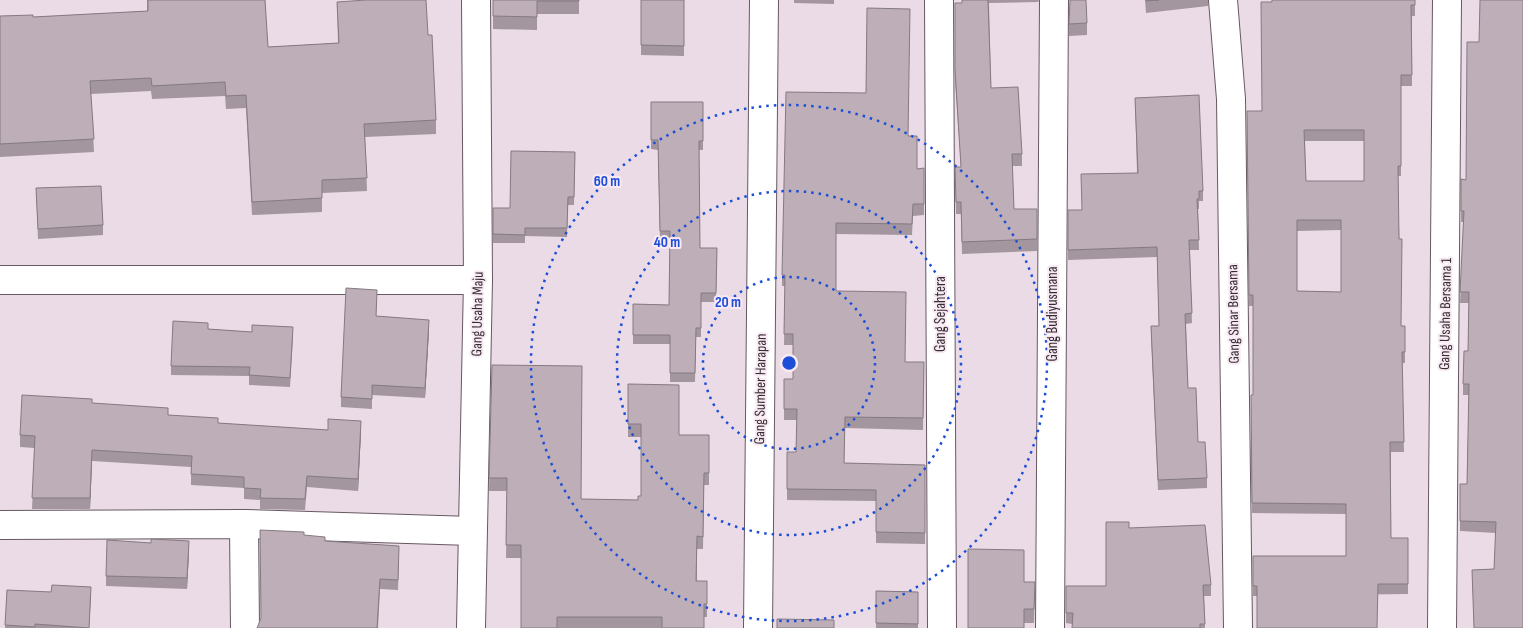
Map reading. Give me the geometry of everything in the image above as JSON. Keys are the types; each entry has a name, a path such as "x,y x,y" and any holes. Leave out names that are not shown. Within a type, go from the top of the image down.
{"street":[{"name":"Gang Usaha Maju","path":"471,628 478,280 476,0"},
{"name":"Gang Sumber Harapan","path":"758,628 764,0"},
{"name":"Gang Sejahtera","path":"939,0 942,628"},
{"name":"Gang Budiyusmana","path":"1050,628 1054,0"},
{"name":"Gang Sinar Bersama","path":"1223,0 1231,99 1238,628"},
{"name":"Gang Usaha Bersama 1","path":"1442,628 1447,0"},
{"path":"0,280 478,280"},
{"path":"244,524 245,628"},
{"path":"0,525 244,524 472,531"}],"building":[{"path":"148,0 265,0 268,47 339,43 337,2 426,0 428,35 432,35 436,120 364,124 367,178 322,180 322,198 252,202 246,95 226,96 225,82 152,86 151,78 90,81 94,139 0,144 0,16 33,15 33,17 148,11"},
{"path":"493,0 579,1 537,1 537,17 493,16"},
{"path":"641,0 684,0 684,46 641,45"},
{"path":"962,0 988,0 991,88 1018,87 1022,154 1012,154 1014,209 1037,209 1037,239 962,242 961,202 956,202 955,167 961,167 955,69 955,3 962,3"},
{"path":"1070,0 1086,0 1087,23 1069,24"},
{"path":"1272,0 1415,0 1415,5 1411,5 1412,75 1401,75 1401,166 1398,166 1399,239 1402,239 1401,326 1405,326 1405,352 1402,352 1404,442 1390,442 1391,538 1408,538 1408,584 1378,584 1377,628 1257,628 1257,586 1253,586 1253,556 1346,556 1346,504 1252,503 1251,395 1253,395 1253,295 1249,295 1247,111 1262,111 1261,2 1272,2","holes":["1304,130 1364,130 1364,181 1306,181","1297,220 1341,220 1341,292 1297,291"]},
{"path":"1480,0 1523,0 1523,628 1474,628 1472,570 1494,569 1496,522 1460,521 1460,484 1467,484 1469,384 1463,384 1464,351 1468,351 1469,292 1460,292 1464,211 1461,211 1461,179 1466,180 1467,42 1479,42"},
{"path":"867,8 910,9 908,136 917,136 917,169 924,168 924,204 913,204 912,224 836,223 836,291 906,292 905,362 924,362 923,418 845,417 844,463 925,465 925,533 876,532 876,490 787,489 787,452 796,452 797,409 784,409 784,379 793,379 793,334 784,334 785,275 782,275 786,92 866,93"},
{"path":"1199,95 1203,191 1199,191 1199,199 1197,199 1199,240 1189,240 1192,313 1185,314 1188,388 1196,388 1198,442 1205,442 1207,478 1158,480 1151,326 1159,326 1157,247 1068,250 1068,210 1082,210 1081,174 1138,173 1135,98"},
{"path":"651,102 703,102 703,141 699,141 700,248 717,248 716,293 701,293 701,328 696,328 695,373 670,373 670,335 633,335 633,304 669,305 670,231 660,231 658,140 651,140"},
{"path":"511,151 575,152 574,197 568,197 567,228 525,228 525,235 493,234 493,208 510,208"},
{"path":"101,186 103,225 38,229 36,188"},
{"path":"346,288 377,290 376,316 429,320 425,388 372,385 372,399 341,397"},
{"path":"173,321 208,323 208,329 252,332 252,325 293,327 290,378 249,375 250,367 171,366"},
{"path":"492,365 582,366 581,499 638,500 638,496 641,496 641,424 628,424 628,384 679,385 679,435 709,435 709,473 704,473 703,537 697,536 696,581 707,581 707,604 704,604 704,628 662,628 662,617 557,617 557,628 521,628 521,545 506,545 507,478 489,478"},
{"path":"22,395 92,399 92,403 168,408 168,415 218,418 218,423 328,430 328,419 361,421 358,479 307,476 305,499 260,498 261,489 244,488 244,477 191,474 192,456 92,450 90,498 32,498 35,436 20,435"},
{"path":"1106,522 1129,522 1129,528 1205,525 1211,585 1203,585 1205,624 1200,624 1200,628 1072,628 1073,613 1066,613 1066,586 1106,586"},
{"path":"260,530 304,532 304,535 325,537 325,541 399,546 398,580 380,579 377,628 257,628 261,618"},
{"path":"151,539 189,541 187,578 106,576 107,540 151,543"},
{"path":"968,549 1024,550 1024,582 1035,582 1034,609 1024,609 1024,628 968,628"},
{"path":"52,585 91,587 89,628 35,624 35,627 5,625 7,590 51,592"},
{"path":"876,591 918,592 918,624 876,623"},
{"path":"777,619 834,620 834,628 777,628"}]}
